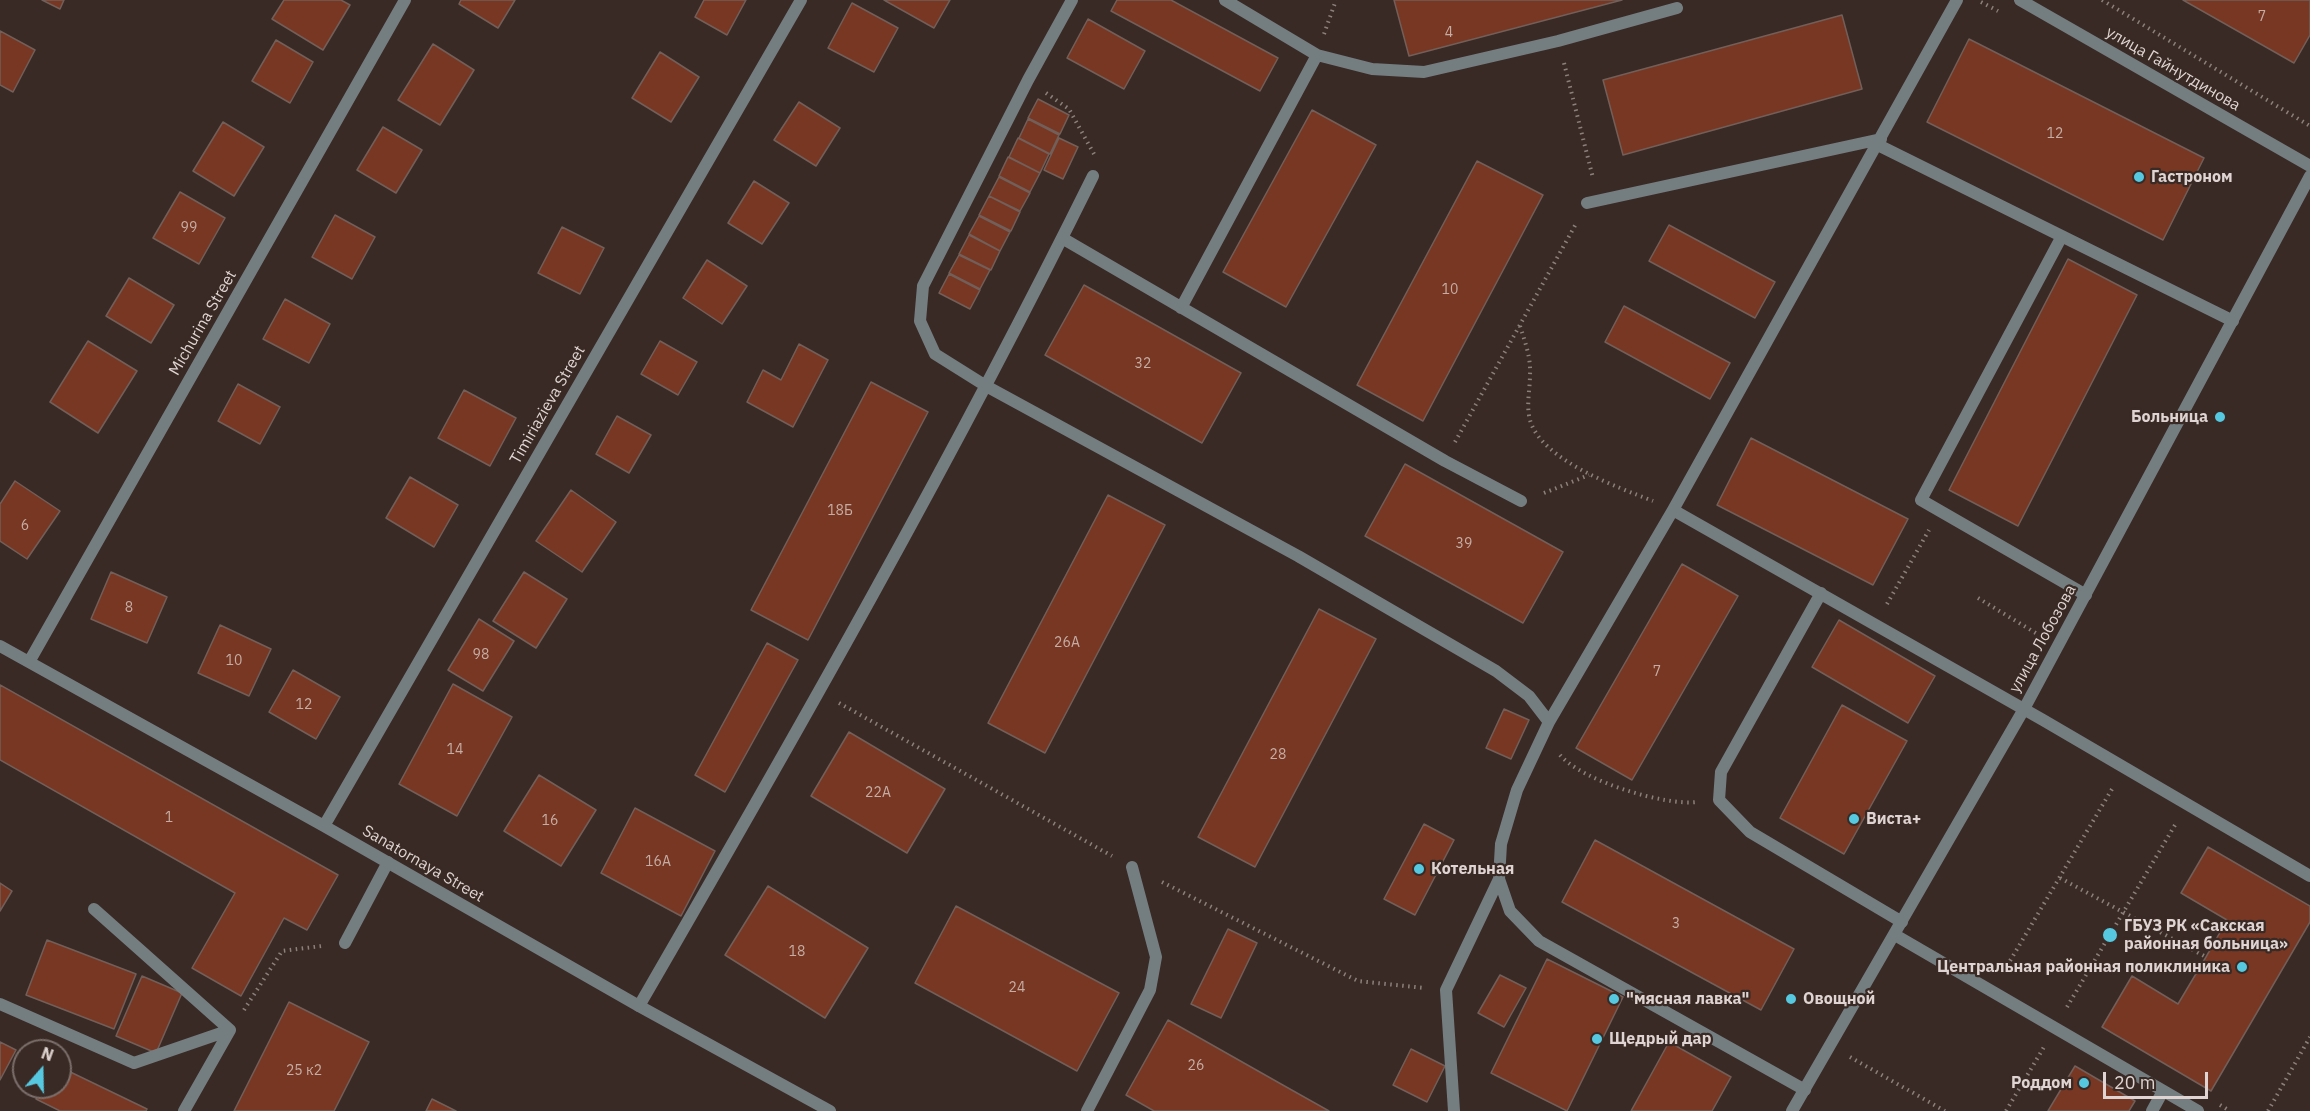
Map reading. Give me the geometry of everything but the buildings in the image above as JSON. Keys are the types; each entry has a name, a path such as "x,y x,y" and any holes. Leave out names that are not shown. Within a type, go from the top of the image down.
{"street":[{"name":"Michurina Street","path":"29,662 405,0"},
{"name":"Timiriazieva Street","path":"324,826 801,0"},
{"path":"1072,0 1028,80 922,286 920,321 935,354 986,386 1298,556 1496,671 1529,696 1549,722"},
{"path":"1225,0 1317,55 1371,69 1424,72 1558,41 1677,8"},
{"path":"1805,1090 1539,941 1510,911 1499,879 1501,844 1517,790 1549,722 1673,510 1957,0"},
{"name":"улица Гайнутдинова","path":"2020,0 2310,166"},
{"path":"1181,308 1317,55"},
{"path":"1587,203 1879,142 2233,321"},
{"path":"639,1006 820,692 986,386 1093,176"},
{"name":"улица Лобозова","path":"1792,1111 2024,709 2310,176"},
{"path":"2062,236 1921,500 2086,595"},
{"path":"1062,238 1445,461 1521,501"},
{"path":"1673,510 2024,709 2310,876"},
{"path":"1821,593 1721,772 1719,800 1750,832 1902,922"},
{"name":"Sanatornaya Street","path":"0,646 827,1110"},
{"path":"345,943 388,862"},
{"path":"1087,1111 1150,990 1156,957 1132,867"},
{"path":"1454,1111 1446,990 1499,879"},
{"path":"94,909 231,1030"},
{"path":"1895,935 2198,1111"},
{"path":"0,1005 134,1063 231,1030"},
{"path":"184,1111 231,1030"},
{"path":"2152,1111 2163,1091"}],"path":[{"path":"1317,55 1336,0"},
{"path":"2102,0 2310,126"},
{"path":"1445,461 1595,185 1558,41"},
{"path":"1028,80 1069,109 1094,155 1093,176"},
{"path":"1520,325 1529,353 1530,420 1543,443 1589,476 1673,510"},
{"path":"1521,501 1589,476"},
{"path":"1875,624 1940,512"},
{"path":"1978,598 2058,646"},
{"path":"820,692 1132,867 1358,981 1446,990"},
{"path":"1549,722 1556,749 1566,762 1593,777 1632,792 1683,804 1719,800"},
{"path":"1992,992 2125,768"},
{"path":"2006,1111 2187,804"},
{"path":"2060,878 2206,957"},
{"path":"231,1030 282,951 345,943"},
{"path":"2268,1111 2310,1037"},
{"path":"1831,1046 1945,1111"}],"place":[{"name":"Гастроном","path":"2139,177"},
{"name":"Больница","path":"2220,417"},
{"name":"Виста+","path":"1854,819"},
{"name":"Котельная","path":"1419,869"},
{"name":"ГБУЗ РК «Сакская районная больница»","path":"2110,935"},
{"name":"Центральная районная поликлиника","path":"2242,967"},
{"name":"\"мясная лавка\"","path":"1614,999"},
{"name":"Овощной","path":"1791,999"},
{"name":"Щедрый дар","path":"1597,1039"},
{"name":"Роддом","path":"2084,1083"}]}
